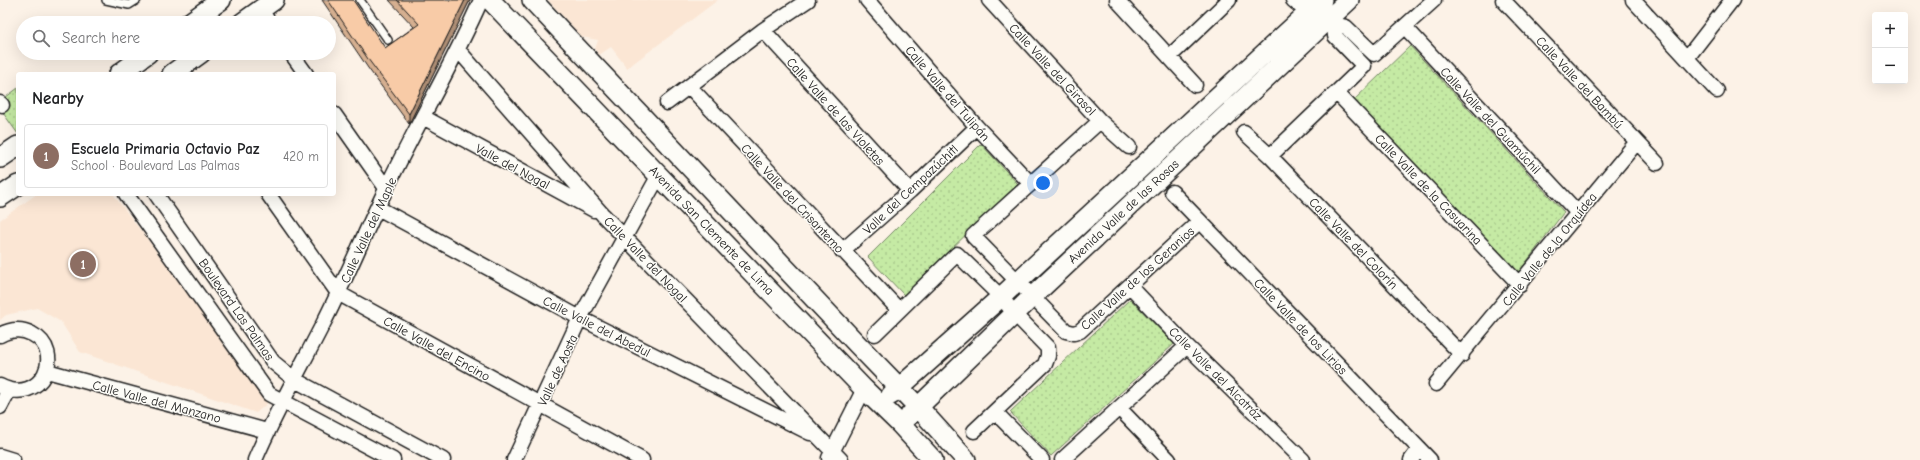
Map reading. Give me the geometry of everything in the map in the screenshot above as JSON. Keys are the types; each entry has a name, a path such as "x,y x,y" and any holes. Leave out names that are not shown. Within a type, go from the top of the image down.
{"street":[{"path":"198,16 220,0"},
{"name":"Calle Valle del Maple","path":"255,460 267,431 284,402 338,293 386,188 422,117 459,51 481,0"},
{"name":"Avenida San Clemente de Lima","path":"490,0 864,389 900,424 933,460"},
{"name":"Avenida San Clemente de Lima","path":"532,0 858,345 918,406 966,460"},
{"path":"667,103 763,30 808,0"},
{"name":"Calle Valle del Tulipán","path":"867,0 977,127 1031,184"},
{"name":"Calle Valle del Girasol","path":"989,0 1100,121 1129,147"},
{"path":"1117,0 1195,85"},
{"path":"1169,57 1229,0"},
{"path":"1293,0 1298,6 1323,10 1346,27 1374,54 1434,0"},
{"name":"Avenida Valle de las Rosas","path":"880,404 1323,10 1349,0"},
{"name":"Calle Valle del Bambú","path":"1503,0 1636,143 1657,163"},
{"path":"1634,0 1717,91"},
{"path":"1687,58 1732,0"},
{"name":"Avenida Valle de las Rosas","path":"900,424 1032,297 1323,10"},
{"path":"1270,156 1364,66 1334,36 1323,10"},
{"path":"257,16 268,11"},
{"name":"Calle Valle del Guamúchil","path":"1404,26 1578,213"},
{"name":"Calle Valle de las Violetas","path":"763,30 910,191"},
{"name":"Calle Valle del Nogal","path":"459,51 603,215 625,235 820,438 834,457"},
{"path":"122,72 138,60"},
{"path":"178,72 193,60"},
{"path":"296,60 305,72"},
{"name":"Calle Valle del Crisantemo","path":"689,86 898,309"},
{"name":"Calle Valle de la Casuarina","path":"1337,93 1520,285"},
{"path":"336,117 386,188"},
{"name":"Valle del Nogal","path":"422,117 603,215"},
{"path":"1032,297 972,236 1100,121"},
{"name":"Valle del Cempazúchitl","path":"842,251 910,191 977,127"},
{"name":"Calle Valle del Colorín","path":"1244,132 1270,156 1462,355"},
{"name":"Calle Valle de la Orquídea","path":"1436,384 1462,355 1636,143"},
{"path":"0,158 16,147"},
{"name":"Valle de Aosta","path":"514,460 580,318 659,175"},
{"path":"0,197 16,186"},
{"name":"Calle Valle de los Lirios","path":"1172,192 1415,454 1430,460"},
{"name":"Boulevard Las Palmas","path":"127,196 256,378 269,394 393,460"},
{"name":"Boulevard Las Palmas","path":"157,196 273,362 295,380 443,460"},
{"name":"Calle Valle del Encino","path":"269,196 338,293 642,460"},
{"name":"Calle Valle del Abedul","path":"378,208 580,318 820,438"},
{"name":"Calle Valle de los Geranios","path":"1032,297 1066,331 1074,333 1080,331 1200,221"},
{"path":"875,334 898,309 957,254 1002,297 1014,313 1048,348 1048,356 1045,364 974,431"},
{"name":"Calle Valle del Alcatráz","path":"1130,286 1303,460"},
{"path":"0,335 17,329 27,330 36,335 43,342 47,351 48,361 47,371 38,384 32,388 24,390 4,388 0,407"},
{"path":"1062,460 1188,346"},
{"name":"Calle Valle del Manzano","path":"47,371 267,431"},
{"path":"834,457 864,389"},
{"path":"1119,408 1170,460"},
{"path":"995,412 1042,460"},
{"path":"0,456 13,460"}],"lane":[{"path":"106,0 129,5 137,0"},
{"path":"360,0 388,40"}],"shaded area":[{"path":"548,0 718,0 627,68 611,47 599,55 595,49 598,40 582,37"},
{"path":"34,196 115,196 270,401 256,413 80,352 61,322 37,308 6,315 0,320 0,220"}],"green space":[{"path":"1410,46 1564,212 1518,273 1353,101"},
{"path":"16,90 16,131 1,110 2,100"},
{"path":"981,144 1018,184 904,295 868,257"},
{"path":"1130,299 1174,344 1051,456 1010,412"}],"building":[{"path":"328,0 353,0 385,48 419,24 397,0 465,0 409,114 368,59"}],"place":[{"name":"Escuela Primaria Octavio Paz","path":"83,264"}]}
